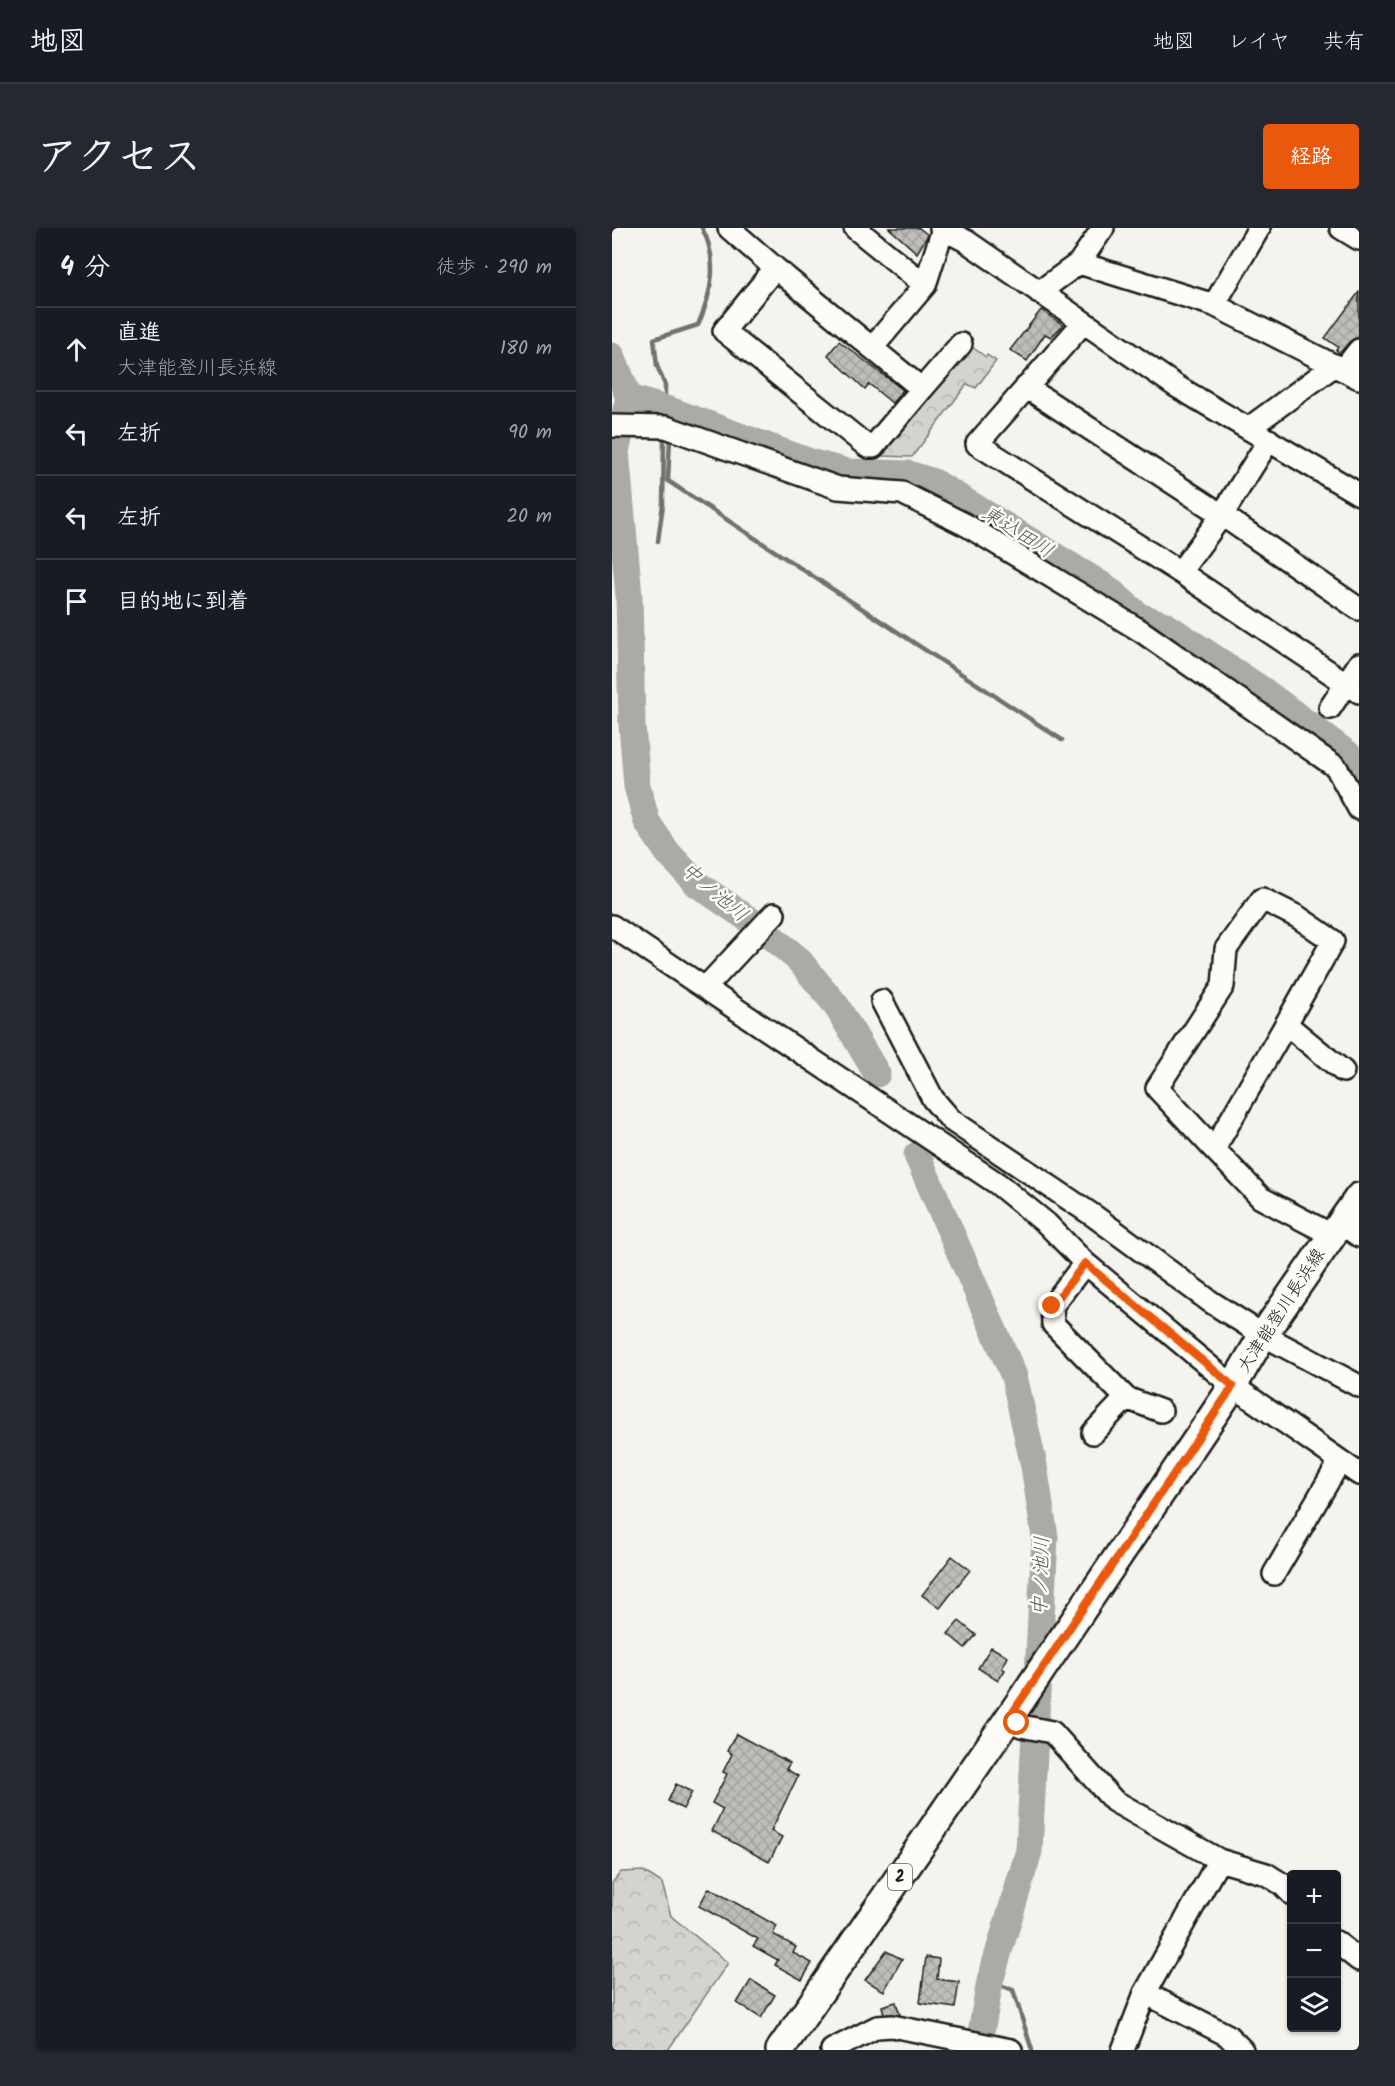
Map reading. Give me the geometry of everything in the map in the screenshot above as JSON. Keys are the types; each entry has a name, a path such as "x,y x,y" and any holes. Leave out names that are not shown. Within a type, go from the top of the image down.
{"main road":[{"name":"大津能登川長浜線","path":"780,2050 1017,1715 1068,1629 1233,1386 1263,1335 1344,1232 1359,1197"}],"street":[{"path":"729,228 922,389"},
{"path":"855,228 925,285"},
{"path":"1039,292 1079,263 1103,228"},
{"path":"1214,305 1259,228"},
{"path":"1341,228 1359,239"},
{"path":"872,348 925,285 942,229 970,234 1039,292 1176,386 1359,494"},
{"path":"1079,263 1214,305 1346,371"},
{"path":"775,268 724,331 868,447 873,447 961,344"},
{"path":"1083,323 977,444 1180,572 1353,688"},
{"path":"1249,428 1346,371 1359,350"},
{"path":"1026,387 1222,515 1359,609"},
{"path":"612,426 666,427 838,488 902,493 966,525 1141,631 1336,767 1359,809"},
{"path":"1180,572 1222,515 1269,440"},
{"path":"1330,708 1353,688 1359,664"},
{"path":"1214,1149 1333,941 1298,917 1262,899 1226,949 1223,986 1157,1088 1214,1149 1261,1198 1344,1232"},
{"path":"706,987 774,914"},
{"path":"612,926 998,1184 1047,1224 1085,1263 1233,1386 1359,1474"},
{"path":"882,1001 933,1099 951,1120 1094,1216 1211,1302 1263,1335 1359,1386"},
{"path":"1286,1024 1343,1071"},
{"path":"1085,1263 1052,1306 1053,1324 1126,1398 1161,1411"},
{"path":"1093,1433 1126,1398"},
{"path":"1274,1574 1340,1461"},
{"path":"1017,1715 1052,1732 1114,1802 1219,1860 1266,1874 1287,1889"},
{"path":"1123,2050 1145,1993 1219,1860"},
{"path":"1341,1946 1359,1960"},
{"path":"1145,1993 1227,2035 1242,2050"},
{"path":"832,2050 877,2027 913,2028 1003,2049"}],"green space":[{"path":"972,347 996,361 976,388 967,384 912,457 882,456 886,452 882,449 959,355 964,359"},
{"path":"643,1871 662,1883 671,1916 728,1963 668,2050 612,2050 612,1883 621,1872"}],"building":[{"path":"889,228 919,228 928,235 917,253"},
{"path":"1359,292 1359,338 1349,342 1340,353 1336,350 1338,347 1325,338"},
{"path":"1041,310 1063,325 1051,337 1045,334 1027,361 1010,350"},
{"path":"839,341 903,390 892,403 869,384 865,389 828,355"},
{"path":"952,1556 970,1570 940,1608 922,1595"},
{"path":"959,1621 976,1635 965,1648 948,1634"},
{"path":"991,1647 1008,1657 1002,1668 1005,1670 998,1681 978,1668"},
{"path":"736,1734 790,1763 786,1769 798,1776 771,1831 782,1837 769,1862 712,1831 723,1809 712,1803 727,1774 723,1772 732,1754 727,1751"},
{"path":"676,1784 692,1792 683,1809 668,1801"},
{"path":"709,1888 777,1926 773,1934 796,1947 793,1953 812,1963 802,1980 775,1965 778,1960 753,1946 758,1939 699,1906"},
{"path":"886,1951 902,1959 884,1991 865,1980"},
{"path":"926,1957 939,1959 937,1979 959,1982 955,2008 920,2003"},
{"path":"751,1980 775,1995 761,2018 737,2003"},
{"path":"896,2002 900,2015 884,2014 882,2006"}],"waterway":[{"path":"665,415 665,385 657,366 654,339 698,325 707,301 712,276 711,252 702,228"},
{"name":"中ノ池川","path":"612,356 629,398 616,451 629,596 632,725 637,786 647,822 668,853 697,884 757,925 798,959 836,1005 877,1074"},
{"name":"東込田川","path":"629,398 672,411 810,462 848,472 909,474 934,482 1107,588 1139,616 1165,625 1264,691 1348,754 1359,766"},
{"name":"東込田川","path":"671,419 672,411"},
{"path":"658,541 663,504 664,438"},
{"path":"670,438 668,481 1062,740"},
{"name":"中ノ池川","path":"917,1155 1014,1376 1034,1466 1045,1537 1029,1851 990,1981 978,2050"},
{"path":"990,1981 1013,1990 1032,2050"}],"route":[{"path":"1017,1723 1011,1715 1233,1386 1085,1263 1052,1306"}]}
